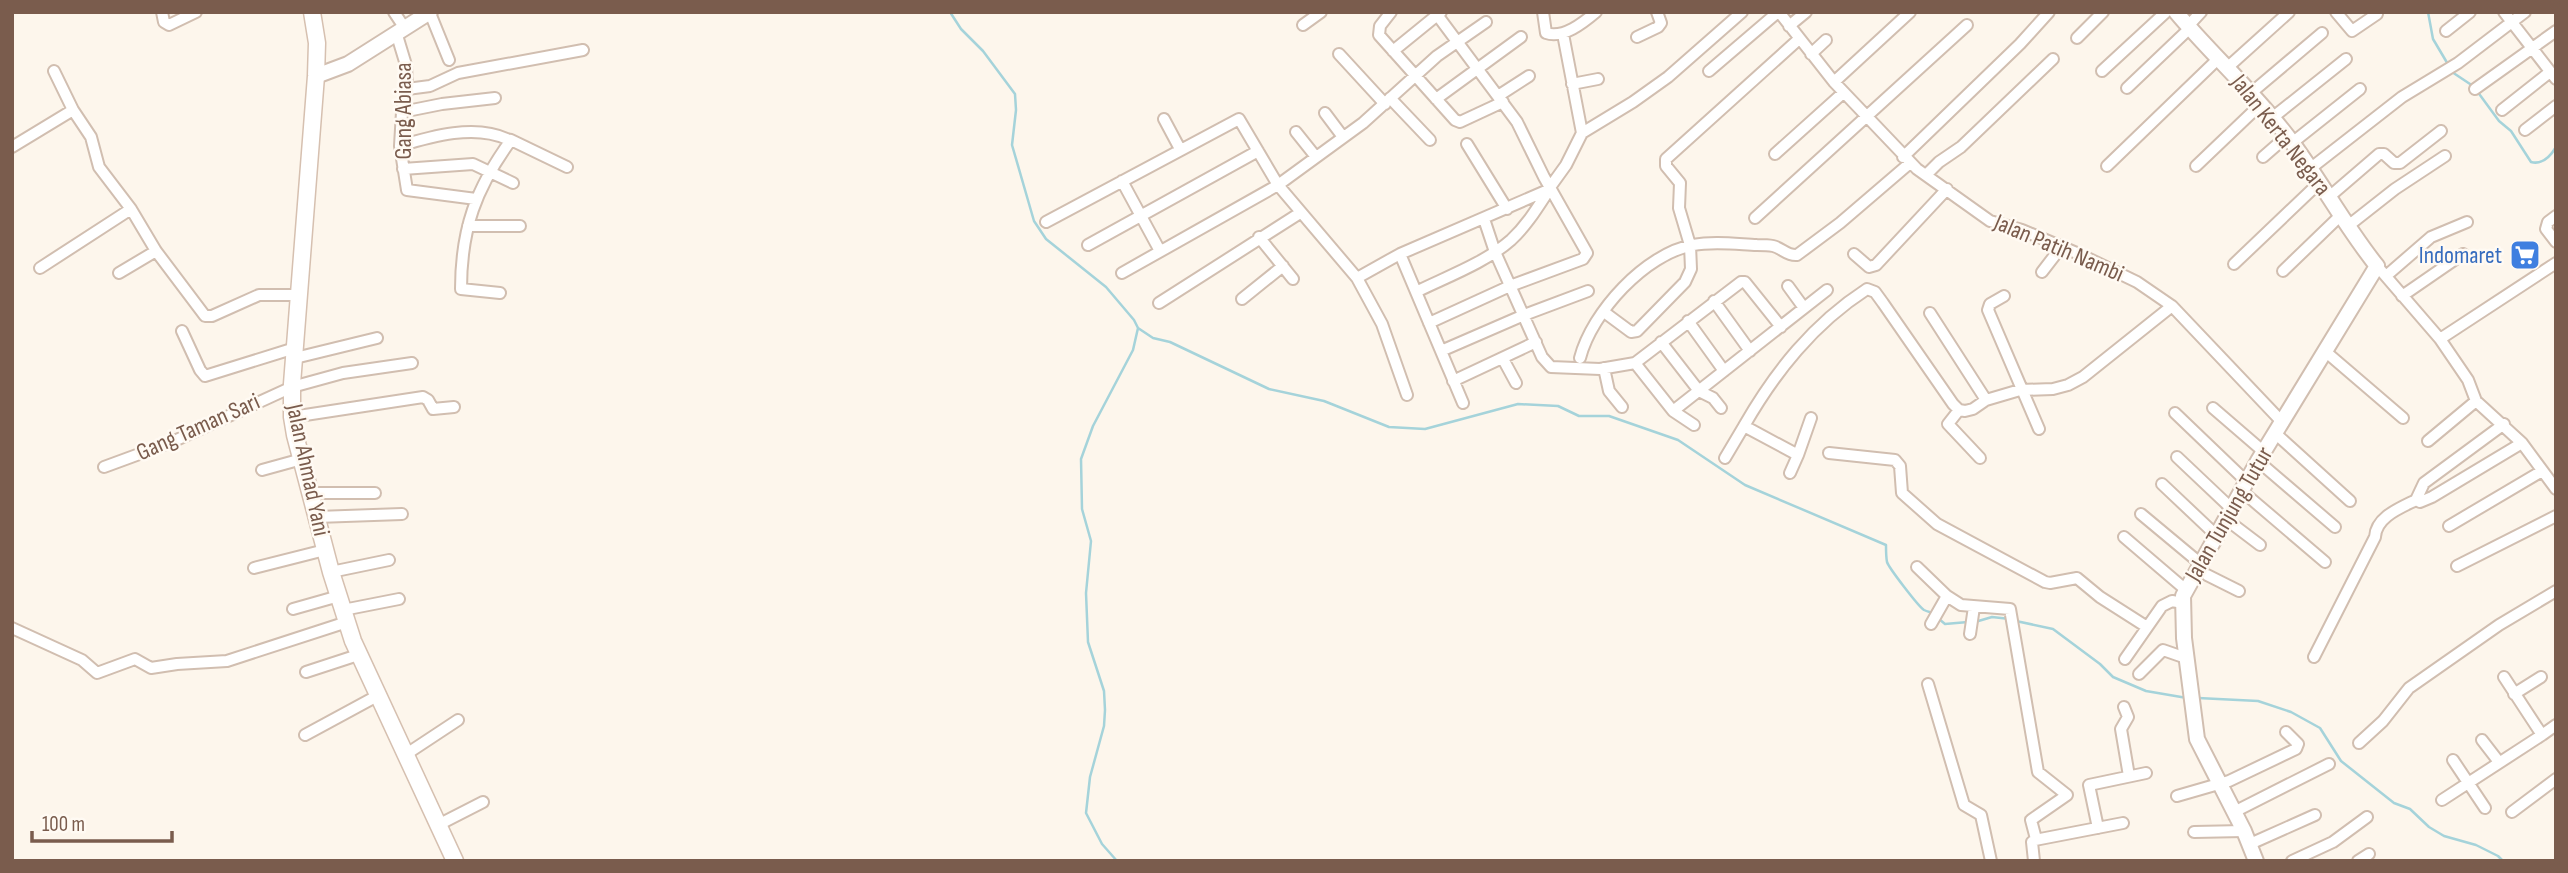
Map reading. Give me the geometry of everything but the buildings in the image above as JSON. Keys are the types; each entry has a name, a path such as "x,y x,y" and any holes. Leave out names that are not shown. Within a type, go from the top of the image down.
{"main road":[{"name":"Jalan Ahmad Yani","path":"312,12 317,43 316,76 292,387 292,417 331,572 358,655 455,861"}],"street":[{"path":"162,12 164,22 169,25 196,12"},
{"name":"Gang Abiasa","path":"394,12 405,59 407,89 402,112 400,146 409,191 476,199"},
{"path":"316,76 348,64 430,12 449,60"},
{"path":"1303,24 1321,12"},
{"path":"1391,12 1380,26 1379,32 1455,120 1460,122 1500,99 1528,76"},
{"path":"1542,12 1546,33 1551,35 1563,34 1596,12"},
{"path":"1637,37 1658,27 1661,23 1657,12"},
{"path":"1416,292 1495,252 1527,224 1566,165 1582,133 1668,77 1742,12"},
{"path":"1709,71 1779,12"},
{"name":"Jalan Patih Nambi","path":"1779,12 1843,93 1906,160 1926,175 1994,223 2022,230 2063,246 2137,282 2172,306 2279,428 2328,481 2350,500"},
{"path":"1789,26 1806,12"},
{"path":"1834,82 1910,12"},
{"path":"1580,358 1587,339 1604,313 1643,268 1690,245 1770,245 1797,255 1840,223 1906,160 2049,12"},
{"path":"2077,37 2103,12"},
{"path":"2102,71 2166,12"},
{"name":"Jalan Kerta Negara","path":"2176,12 2261,104 2290,140 2382,271"},
{"path":"2127,88 2201,12"},
{"path":"2107,166 2223,62 2289,12"},
{"path":"2336,12 2352,31 2377,14"},
{"path":"2446,31 2470,12"},
{"path":"2502,110 2554,75 2504,12"},
{"path":"2311,167 2402,97 2437,77 2525,12"},
{"path":"1393,51 1438,13 1517,122 1549,189 1587,255 1429,323"},
{"path":"1122,273 1278,185 1343,137 1457,41 1486,22"},
{"path":"1755,218 1868,118 1967,25"},
{"path":"2475,89 2556,31"},
{"path":"2251,93 2322,33"},
{"path":"1563,34 1582,133"},
{"path":"1436,99 1521,37"},
{"path":"1604,313 1631,332 1637,331 1688,276 1691,269 1690,245 1679,208 1680,183 1666,166 1666,159 1799,39"},
{"path":"1811,54 1826,40"},
{"path":"407,89 430,86 458,73 583,50"},
{"path":"1339,54 1430,140"},
{"path":"1926,175 1956,152 2053,59"},
{"path":"2272,118 2346,59"},
{"path":"54,71 73,110 91,137 97,164 131,209 156,251 194,303 208,317 259,295 299,295"},
{"path":"1572,84 1598,79"},
{"path":"2263,157 2360,89"},
{"path":"1775,154 1843,93"},
{"path":"402,112 495,98"},
{"path":"2196,166 2261,104"},
{"path":"2525,130 2556,106"},
{"path":"12,147 73,110"},
{"path":"1325,113 1343,137"},
{"path":"1164,119 1180,149"},
{"path":"1046,222 1239,119 1278,185 1357,278 1382,324 1407,395"},
{"path":"2329,197 2379,154 2384,154 2394,163 2400,163 2441,131"},
{"path":"400,146 466,132 488,133 507,139"},
{"path":"1296,132 1316,157"},
{"path":"500,293 461,289 461,262 468,226 476,199 490,170 511,141 567,167"},
{"path":"1467,144 1507,209"},
{"path":"1088,246 1258,151"},
{"path":"2283,271 2344,220 2445,156"},
{"path":"403,169 473,164 513,183"},
{"path":"1122,181 1160,251"},
{"path":"2234,264 2320,181"},
{"path":"1357,278 1400,254 1549,189"},
{"path":"1854,254 1866,265 1876,265 1947,189"},
{"path":"40,268 131,209"},
{"path":"1160,303 1300,213"},
{"path":"2556,216 2548,222 2546,229 2556,242"},
{"path":"1484,219 1510,286 1545,363 1550,367 1573,370 1635,363 1741,282 1745,282 1781,327"},
{"path":"2468,222 2431,237 2382,271 2440,339 2468,380 2476,401 2522,443 2556,489"},
{"path":"468,226 520,226"},
{"path":"1259,237 1293,279"},
{"path":"2042,272 2063,246"},
{"path":"120,273 156,251"},
{"path":"1400,254 1463,403"},
{"path":"2402,296 2463,254"},
{"path":"2440,339 2556,263"},
{"path":"1242,299 1283,266"},
{"name":"Jalan Tunjung Tutur","path":"2256,861 2247,837 2197,738 2186,658 2184,596 2204,570 2229,511 2246,488 2261,457 2326,352 2382,271"},
{"path":"1788,286 1804,308"},
{"path":"1725,458 1761,397 1802,343 1830,315 1867,289 1875,292 1959,410"},
{"path":"1673,411 1827,290"},
{"path":"1441,351 1588,291"},
{"path":"2004,296 1990,304 1988,310 2020,390 2039,429"},
{"path":"1714,301 1750,351"},
{"path":"1980,458 1948,424 1959,410 1973,409 1986,400 2020,390 2047,390 2068,385 2172,306"},
{"path":"1930,313 1986,400"},
{"path":"1688,321 1724,371"},
{"path":"182,331 205,376 295,353 377,338"},
{"path":"1453,381 1536,342"},
{"path":"1661,342 1699,391 1713,398 1720,408"},
{"path":"2326,352 2403,418"},
{"path":"1503,359 1516,383"},
{"name":"Gang Taman Sari","path":"104,467 172,442 292,387 343,373 412,363"},
{"path":"1635,363 1673,411 1694,425"},
{"path":"1604,368 1609,391 1622,407"},
{"path":"292,417 423,397 433,409 454,407"},
{"path":"2428,441 2476,401"},
{"path":"2213,408 2335,527"},
{"path":"2175,414 2246,488 2325,562"},
{"path":"1790,474 1811,418"},
{"path":"2314,657 2375,537 2375,528 2379,521 2416,500 2424,483 2504,424"},
{"path":"1744,426 1798,455"},
{"path":"2416,500 2420,502 2432,497 2522,443"},
{"path":"1829,453 1895,460 1900,466 1902,493 1933,521 2045,582 2056,583 2073,578 2083,581 2099,597 2147,627"},
{"path":"2177,457 2260,545"},
{"path":"262,470 302,459"},
{"path":"2449,526 2542,471"},
{"path":"2162,484 2217,536"},
{"path":"310,493 375,494"},
{"path":"317,517 402,514"},
{"path":"2141,514 2204,570 2239,592"},
{"path":"2457,566 2556,516"},
{"path":"2124,537 2184,596 2167,602 2125,659"},
{"path":"254,568 325,550"},
{"path":"331,572 389,560"},
{"path":"1917,567 1947,596 1961,605 2010,608 2038,772 2067,795 2031,820 2036,839"},
{"path":"2359,743 2390,714 2409,688 2499,625 2556,591"},
{"path":"1931,624 1947,596"},
{"path":"293,609 343,610 399,599"},
{"path":"1970,635 1974,607"},
{"path":"12,628 82,660 97,673 135,659 151,668 227,661 343,610"},
{"path":"2139,674 2162,650 2186,658"},
{"path":"306,672 358,655"},
{"path":"2504,677 2542,735"},
{"path":"2514,694 2541,677"},
{"path":"1928,684 1964,805 1981,816 1991,861"},
{"path":"305,735 377,696"},
{"path":"2124,707 2128,718 2121,729 2129,776"},
{"path":"405,755 458,720"},
{"path":"2442,800 2556,725"},
{"path":"2176,796 2221,783 2296,749 2298,744 2286,732"},
{"path":"2482,740 2499,762"},
{"path":"2453,760 2485,808"},
{"path":"2234,812 2329,764"},
{"path":"2098,828 2089,785 2146,773"},
{"path":"2512,812 2556,779"},
{"path":"438,825 483,802"},
{"path":"2194,832 2247,837 2315,814"},
{"path":"2292,861 2333,842 2367,817"},
{"path":"2034,861 2032,842 2036,839 2123,823"},
{"path":"2358,861 2369,854"}],"waterway":[{"path":"950,12 1015,94 1012,145 1034,221 1046,239 1106,287 1138,328 1133,350 1093,426 1081,459 1082,509 1091,541 1086,593 1088,642 1104,691 1105,710 1104,726 1090,777 1086,813 1102,844 1117,861"},
{"path":"2428,12 2433,39 2449,66"},
{"path":"2452,72 2473,86"},
{"path":"2477,91 2499,121 2511,131 2531,162 2545,159 2556,147"},
{"path":"1138,328 1153,338 1170,342 1269,389 1324,401 1389,427 1425,429 1518,404 1558,406 1579,416 1609,416 1678,440 1745,485 1886,545 1887,562 1910,595 1924,610 1935,614"},
{"path":"1975,622 1992,617 2010,619"},
{"path":"1939,619 1945,624 1968,622"},
{"path":"2016,621 2053,629 2113,677 2146,691 2187,698"},
{"path":"2198,698 2258,701 2291,712 2320,728 2341,761 2394,803 2410,809 2429,827 2444,836 2476,845 2503,861"}],"place":[{"name":"Indomaret","path":"2525,255"}]}
